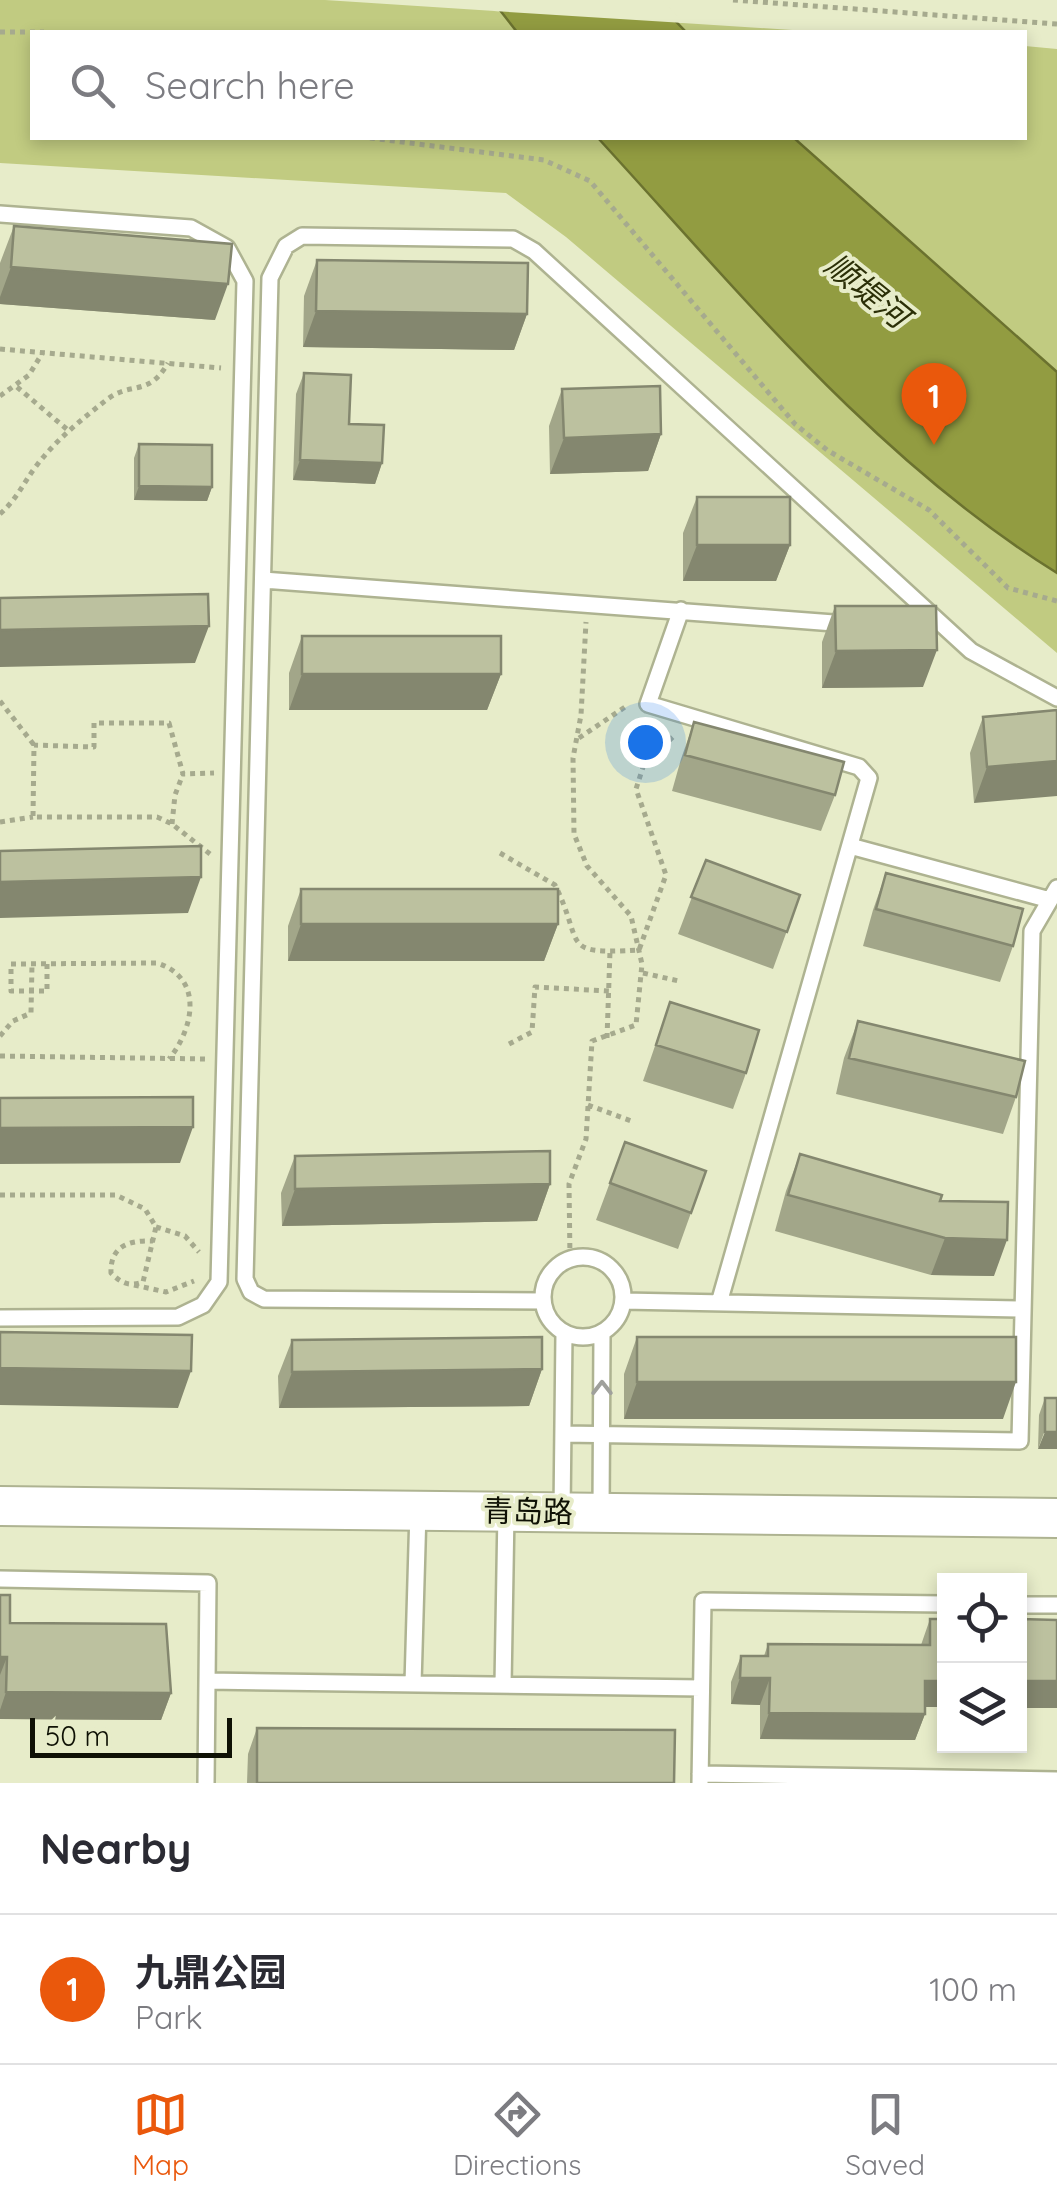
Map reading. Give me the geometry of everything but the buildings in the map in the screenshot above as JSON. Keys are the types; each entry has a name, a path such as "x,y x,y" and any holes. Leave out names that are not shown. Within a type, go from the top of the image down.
{"street":[{"name":"青岛路","path":"0,1506 1057,1518"}],"lane":[{"path":"0,214 191,228 212,238 238,263 245,282 218,1282 212,1296 178,1317 0,1318"},
{"path":"542,1301 264,1299 251,1292 244,1280 270,278 286,246 302,236 513,239 534,251 972,651"},
{"path":"262,580 866,626"},
{"path":"681,610 648,704 859,767 869,778 720,1303"},
{"path":"922,630 972,651 1057,698"},
{"path":"563,1434 1020,1441 1032,931 1054,894 850,846"},
{"path":"584,1256 609,1266 622,1288 623,1301 613,1324 590,1337 564,1333 546,1314 542,1301 548,1275 570,1258 584,1256"},
{"path":"623,1301 1022,1309"},
{"path":"602,1332 602,1513"},
{"path":"562,1513 564,1333"},
{"path":"414,1684 418,1511"},
{"path":"503,1686 506,1512"},
{"path":"0,1579 208,1584 206,1783"},
{"path":"937,1604 703,1601 700,1778 1057,1780"},
{"path":"1027,1605 1057,1606"},
{"path":"207,1681 702,1688"}],"path":[{"path":"732,0 1057,24"},
{"path":"0,32 30,32"},
{"path":"386,140 544,160 590,181 795,424 827,450 928,510 1008,588 1057,601"},
{"path":"0,349 243,370"},
{"path":"0,396 17,387 42,352"},
{"path":"0,514 20,496 32,470 69,431 111,396 149,388 168,363"},
{"path":"17,387 69,431"},
{"path":"570,1258 569,1184 586,1138 592,1041 636,1025 641,972 631,916 587,866 574,834 576,739 587,604"},
{"path":"0,701 34,745 33,818"},
{"path":"576,739 626,704 648,704"},
{"path":"639,950 666,875 636,789 644,764 694,718"},
{"path":"34,745 94,746 94,723 168,723 183,774 174,795 172,824"},
{"path":"183,774 232,773"},
{"path":"0,822 33,818 156,818 172,824 229,876"},
{"path":"500,852 555,885 573,942 587,952 639,950"},
{"path":"608,1038 610,952"},
{"path":"47,964 47,991 11,991 11,964 157,963 170,967 191,995 191,1014 185,1034 168,1059"},
{"path":"0,1036 12,1021 30,1013 32,964"},
{"path":"641,972 679,981"},
{"path":"1,982 11,981"},
{"path":"508,1044 532,1032 535,988 608,991"},
{"path":"0,1056 224,1060"},
{"path":"588,1105 634,1122"},
{"path":"0,1194 116,1195 145,1210 156,1226 185,1236 201,1258"},
{"path":"134,1285 148,1274 156,1226"},
{"path":"153,1241 134,1240 118,1248 111,1260 112,1273 120,1282 166,1292 196,1280 199,1269"}],"shaded area":[{"path":"0,0 325,0 792,30 30,30 30,140 1027,140 1027,46 1057,49 1057,653 566,237 506,193 0,163"}],"water":[{"path":"492,0 655,0 684,30 515,30"},
{"name":"顺堤河","path":"600,140 796,140 1057,372 1057,573 991,529 929,480 813,372"}],"pier":[{"path":"487,0 662,0 684,23 494,11"}],"place":[{"name":"九鼎公园","path":"934,445"}]}
